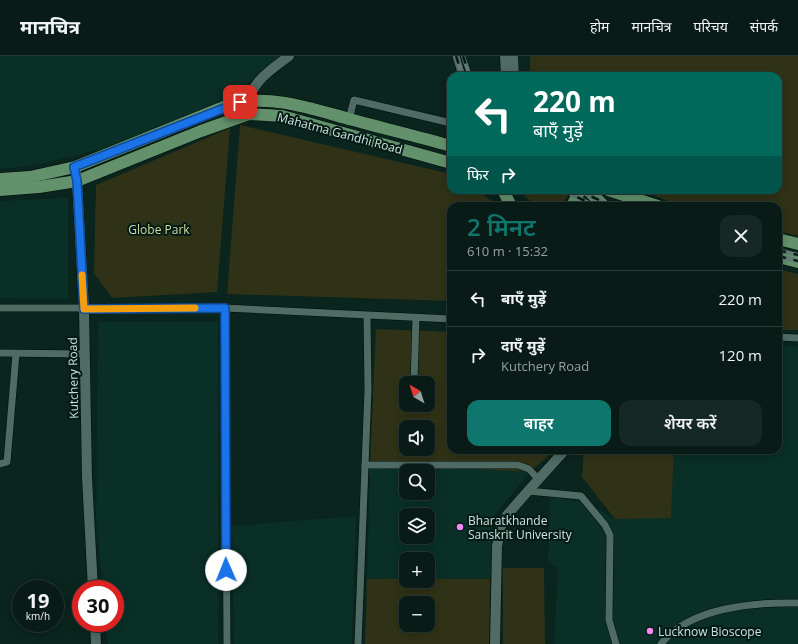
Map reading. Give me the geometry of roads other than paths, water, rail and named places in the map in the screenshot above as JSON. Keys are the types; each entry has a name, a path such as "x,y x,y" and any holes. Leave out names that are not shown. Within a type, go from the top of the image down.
{"main road":[{"name":"Mahatma Gandhi Road","path":"0,179 30,178 74,167 231,104 248,100 263,99 283,102 447,145"},
{"name":"Mahatma Gandhi Road","path":"0,190 39,187 77,181 201,131 249,114 282,116 447,162"},
{"path":"592,194 600,202"},
{"path":"620,194 646,202"},
{"path":"782,240 798,244"},
{"path":"782,258 798,262"}],"street":[{"path":"249,114 248,100 252,90 289,56"},
{"path":"456,56 461,72"},
{"path":"505,56 506,72"},
{"path":"513,56 514,72"},
{"path":"349,119 354,100 447,122"},
{"name":"Kutchery Road","path":"74,167 77,181 84,309 87,478 93,580"},
{"path":"0,308 225,308 447,319"},
{"path":"225,308 227,644"},
{"path":"358,644 368,390 367,316"},
{"path":"414,376 416,318"},
{"path":"782,337 798,338"},
{"path":"0,353 85,354"},
{"path":"0,464 7,462 16,354"},
{"path":"495,644 498,546 501,526 507,515 562,454"},
{"path":"365,465 518,465 529,469 539,480"},
{"path":"528,491 581,496 605,525 610,535 609,620 616,644"},
{"path":"661,644 668,636 684,624 712,612 750,605 798,602"},
{"path":"95,632 96,644"}],"railway":[{"path":"456,56 462,72"},
{"path":"463,56 469,72"},
{"path":"571,194 587,202"},
{"path":"586,194 603,202"},
{"path":"782,251 798,255"},
{"path":"782,257 798,261"}],"place":[{"name":"Bharatkhande Sanskrit University","path":"460,527"},
{"name":"Lucknow Bioscope","path":"650,631"}],"park label":[{"name":"Globe Park","path":"159,229"}]}
